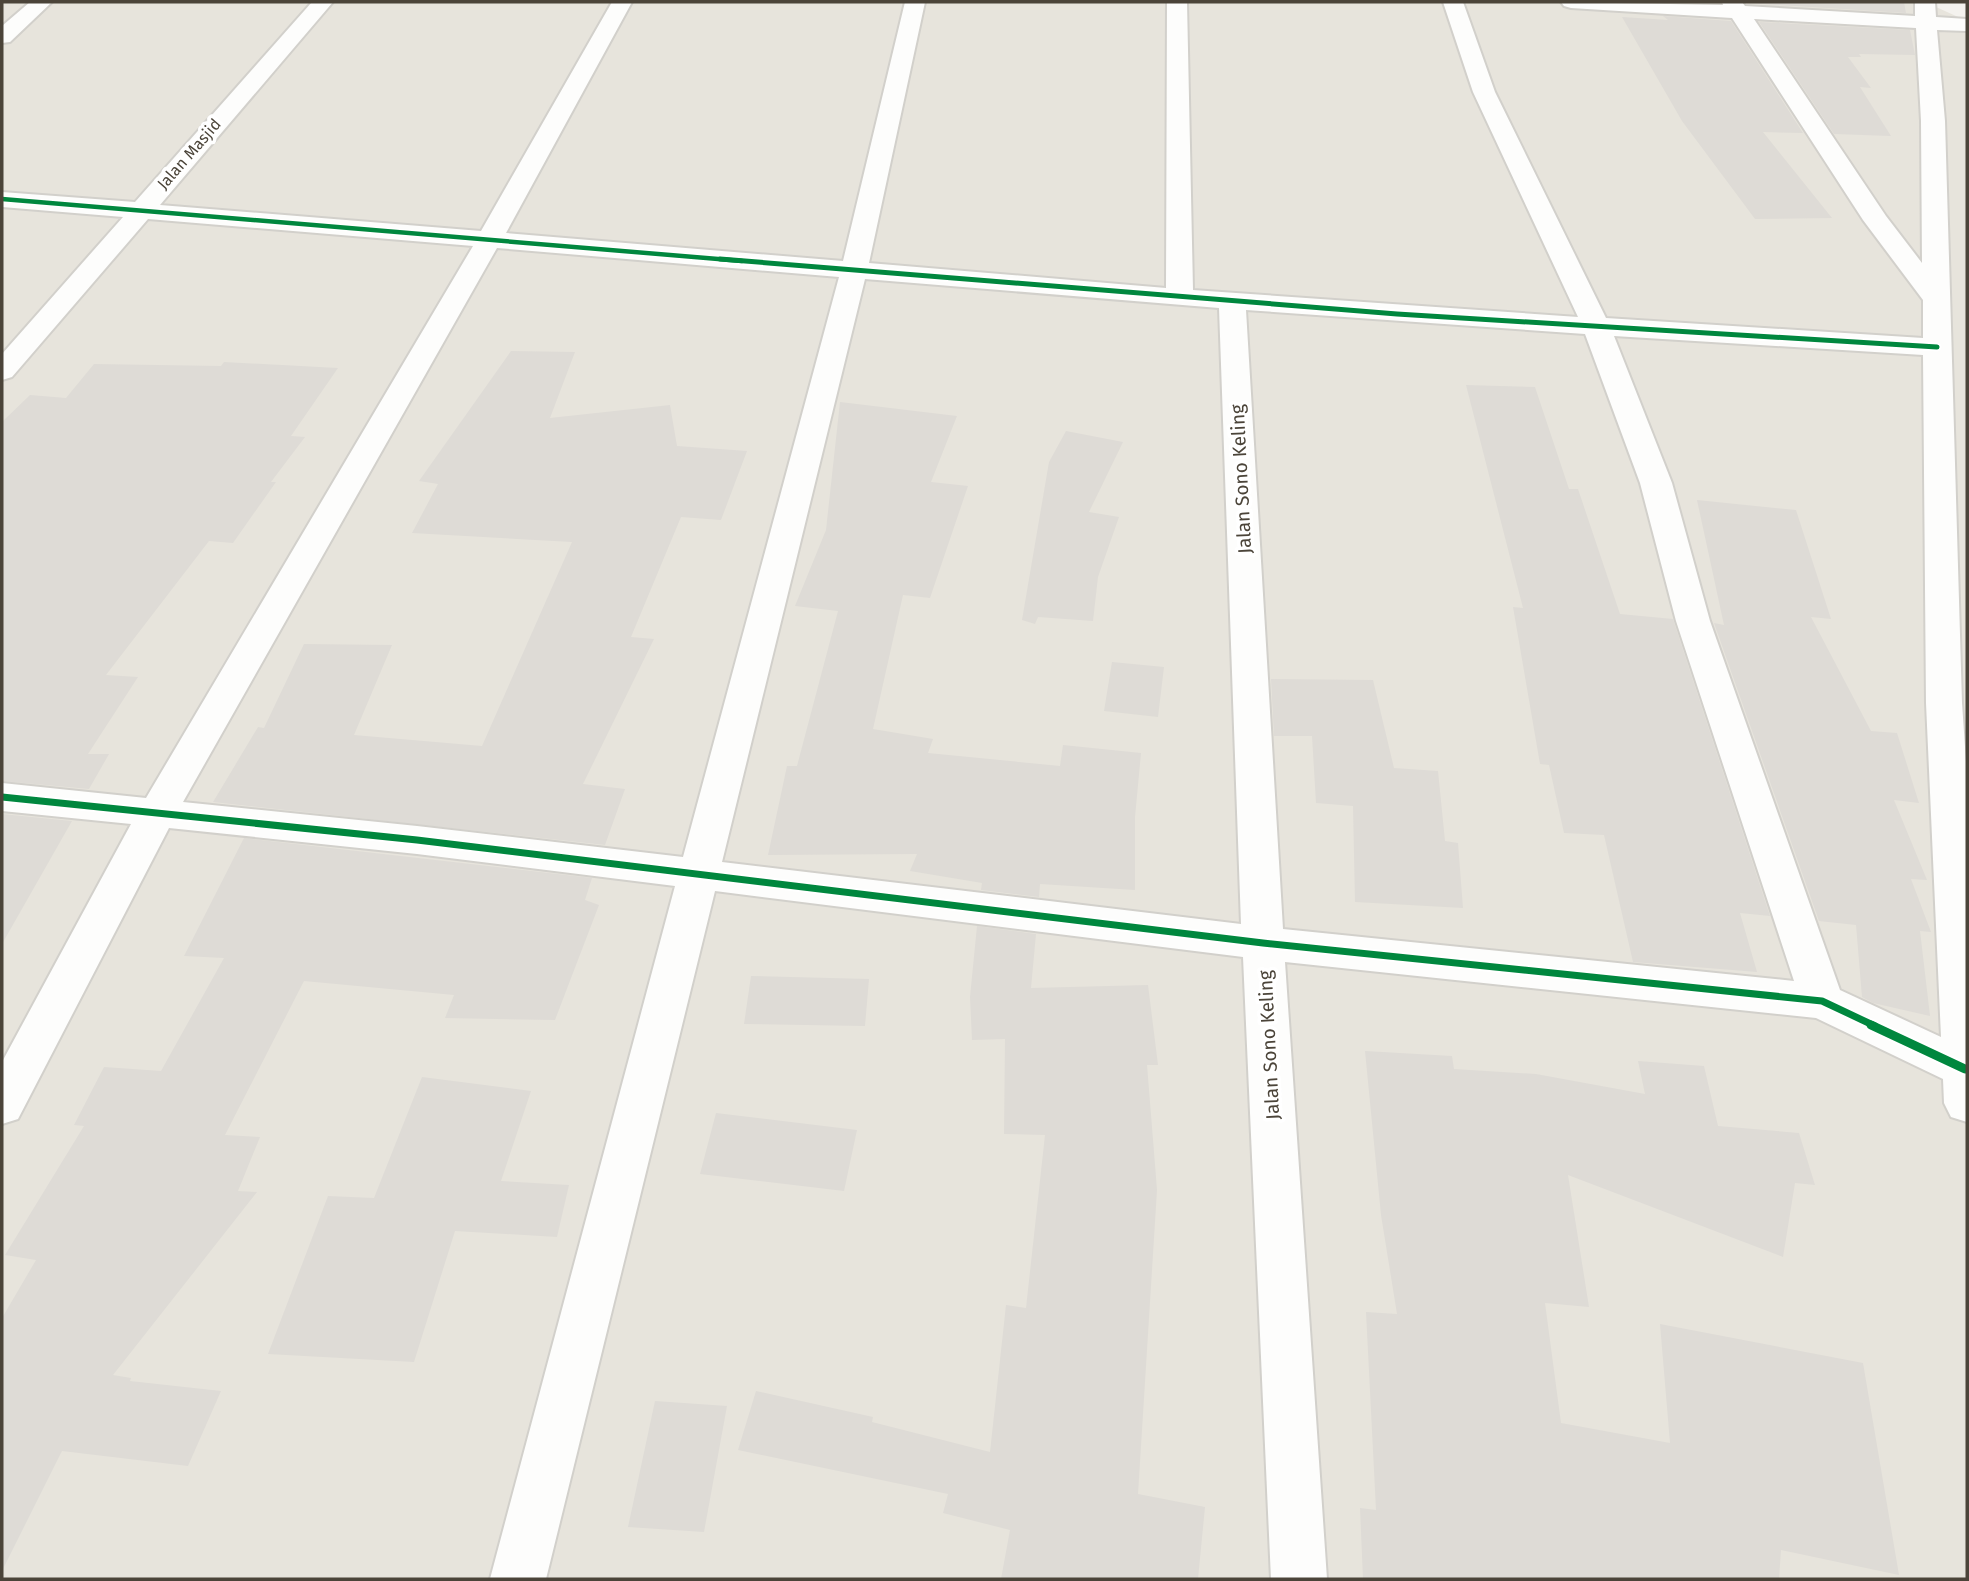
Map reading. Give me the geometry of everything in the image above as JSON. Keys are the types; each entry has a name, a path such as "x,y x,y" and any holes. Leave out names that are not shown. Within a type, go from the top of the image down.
{"street":[{"path":"2,37 42,2"},
{"name":"Jalan Masjid","path":"2,371 323,2"},
{"path":"2,1105 156,815 489,240 622,2"},
{"path":"518,1579 855,269 915,2"},
{"path":"1177,2 1180,298"},
{"path":"1453,2 1484,92 1596,326 1656,483 1693,621 1822,1001"},
{"path":"1571,2 1926,12 1967,25"},
{"path":"1735,6 1876,220 1937,300"},
{"path":"1926,12 1933,121 1944,704 1966,1086"},
{"path":"2,199 1180,298 1937,347"},
{"name":"Jalan Sono Keling","path":"1232,301 1263,943 1299,1579"},
{"path":"2,797 417,840 1263,943 1822,1001 1966,1086"}],"shaded area":[{"path":"2,2 1925,2 1967,21 1967,1579 2,1579"}],"building":[{"path":"1904,2 1906,13 1746,3"},
{"path":"1663,16 1731,21 1803,133 1763,132 1832,218 1755,219 1682,121 1622,17 1668,20"},
{"path":"1759,22 1910,30 1915,55 1859,54 1861,57 1848,57 1871,88 1860,87 1891,136 1834,134"},
{"path":"511,351 575,352 550,418 670,405 677,446 747,451 721,520 681,517 631,637 654,639 583,784 625,789 605,845 213,802 258,727 264,728 304,644 392,645 354,735 482,746 572,542 412,533 438,484 419,481"},
{"path":"224,362 338,368 291,436 305,437 271,482 276,482 233,543 209,541 106,675 138,677 88,754 109,754 89,789 2,781 2,422 30,395 66,398 94,364 221,366"},
{"path":"1466,385 1535,387 1569,489 1578,489 1620,614 1673,619 1770,916 1740,913 1757,972 1633,962 1604,835 1564,833 1549,765 1540,764 1513,607 1523,608"},
{"path":"840,402 957,416 931,482 968,486 930,598 903,595 873,729 933,739 928,753 1060,766 1063,745 1141,753 1135,817 1135,890 1040,884 1039,897 981,890 982,883 910,871 917,854 768,855 787,766 797,766 838,611 795,606 826,530"},
{"path":"1066,431 1123,442 1089,512 1119,517 1098,577 1093,621 1038,617 1035,624 1022,620 1049,462"},
{"path":"1697,500 1796,510 1831,619 1811,617 1871,731 1897,733 1919,803 1894,800 1927,880 1911,879 1931,932 1920,931 1930,1016 1873,1003 1862,997 1856,925 1819,921 1714,623 1724,625"},
{"path":"1112,662 1164,667 1158,717 1104,711"},
{"path":"1271,679 1373,680 1394,768 1438,771 1445,841 1458,843 1463,908 1355,902 1353,806 1316,803 1312,736 1274,736"},
{"path":"2,814 72,821 2,944"},
{"path":"244,838 592,878 585,900 599,905 555,1020 445,1018 454,995 304,981 225,1135 260,1137 238,1191 257,1192 113,1375 131,1378 130,1381 221,1391 188,1466 62,1451 2,1571 2,1318 36,1260 5,1255 84,1126 74,1125 104,1067 161,1071 224,958 184,956"},
{"path":"977,926 1036,934 1031,988 1148,985 1158,1065 1147,1065 1157,1190 1138,1494 1205,1507 1198,1579 1001,1579 1010,1530 943,1513 948,1494 738,1450 756,1391 873,1417 872,1422 990,1452 1006,1305 1026,1308 1045,1135 1004,1134 1005,1039 972,1040 970,997"},
{"path":"751,976 869,979 865,1026 744,1024"},
{"path":"1365,1051 1452,1056 1454,1069 1536,1074 1645,1094 1638,1061 1704,1066 1718,1126 1799,1133 1815,1185 1795,1183 1783,1257 1568,1175 1589,1307 1545,1303 1561,1423 1670,1443 1660,1324 1863,1363 1899,1575 1781,1550 1779,1579 1363,1579 1360,1508 1376,1510 1366,1312 1397,1314 1381,1215"},
{"path":"422,1077 531,1091 501,1181 569,1185 557,1237 455,1231 414,1362 268,1354 328,1196 374,1198"},
{"path":"716,1113 857,1130 844,1191 700,1174"},
{"path":"655,1401 727,1406 704,1532 628,1527"}],"cycle path":[{"path":"2,199 1397,314 1937,347"},
{"path":"2,797 417,840 1263,943 1822,1001 1965,1069"}]}
